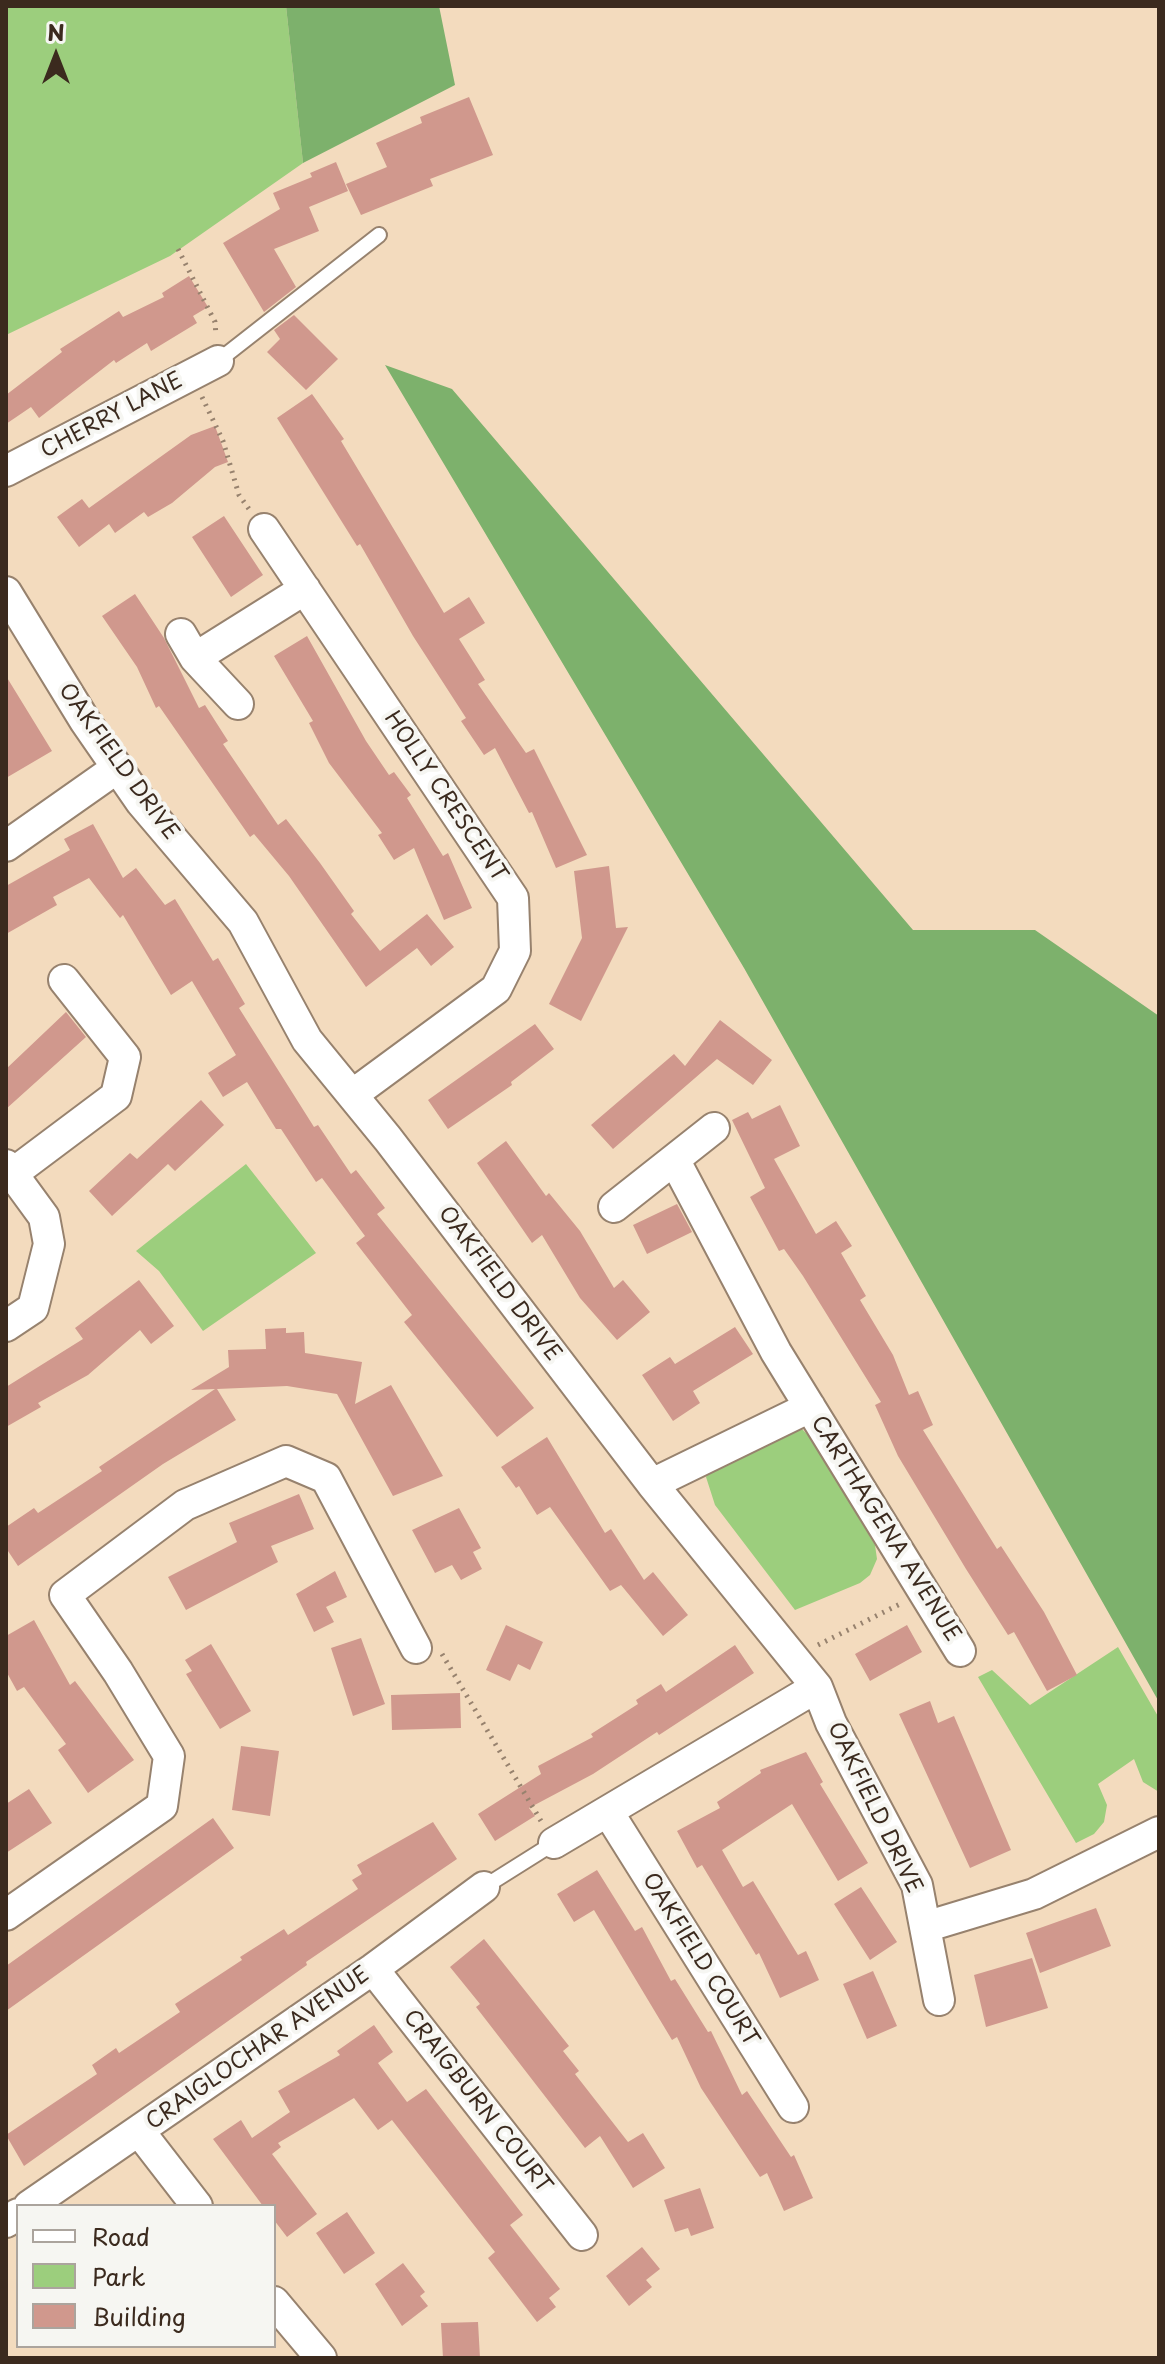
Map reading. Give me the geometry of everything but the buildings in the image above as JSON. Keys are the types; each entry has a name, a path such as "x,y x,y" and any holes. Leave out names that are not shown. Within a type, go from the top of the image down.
{"street":[{"name":"CHERRY LANE","path":"6,471 205,368"},
{"name":"HOLLY CRESCENT","path":"264,529 513,898 515,951 496,989 352,1095"},
{"path":"238,704 188,646 305,589"},
{"name":"OAKFIELD DRIVE","path":"6,592 141,802 243,922 307,1040 652,1484 795,1656 817,1687 831,1723 917,1885 939,2000"},
{"path":"6,846 117,768"},
{"path":"6,1326 33,1308 49,1244 44,1217 9,1170 116,1096 125,1057 64,980"},
{"path":"614,1207 714,1128"},
{"name":"CARTHAGENA AVENUE","path":"675,1161 776,1352 960,1651"},
{"name":"CARTHAGENA AVENUE","path":"652,1484 810,1407"},
{"path":"6,1915 162,1806 169,1756 118,1672 65,1595 185,1505 286,1461 326,1478 416,1648"},
{"path":"554,1843 817,1687"},
{"name":"OAKFIELD COURT","path":"608,1812 793,2107"},
{"path":"925,1927 1034,1894 1159,1832"},
{"name":"CRAIGLOCHAR AVENUE","path":"32,2204 373,1969 484,1887"},
{"name":"CRAIGBURN COURT","path":"373,1969 582,2235"},
{"path":"139,2131 195,2204"},
{"path":"276,2304 321,2358"}],"lane":[{"path":"205,368 379,235"},
{"path":"484,1887 554,1843"}],"path":[{"path":"178,249 215,322 205,368 239,495 264,529"},
{"path":"795,1656 924,1592"},
{"path":"416,1648 438,1648 554,1843"}],"green space":[{"path":"6,6 286,6 303,163 170,256 6,335"},
{"path":"286,6 439,6 455,85 303,163"},
{"path":"385,365 452,389 913,930 1035,930 1159,1016 1159,1702 744,968"},
{"path":"246,1164 316,1253 203,1331 159,1271 136,1251"},
{"path":"789,1424 801,1428 812,1439 875,1545 877,1559 870,1575 860,1583 795,1610 715,1505 706,1477 712,1467"},
{"path":"1118,1647 1159,1718 1159,1792 1143,1782 1134,1759 1098,1784 1107,1805 1104,1822 1094,1834 1076,1843 978,1677 992,1670 1030,1705"}]}
